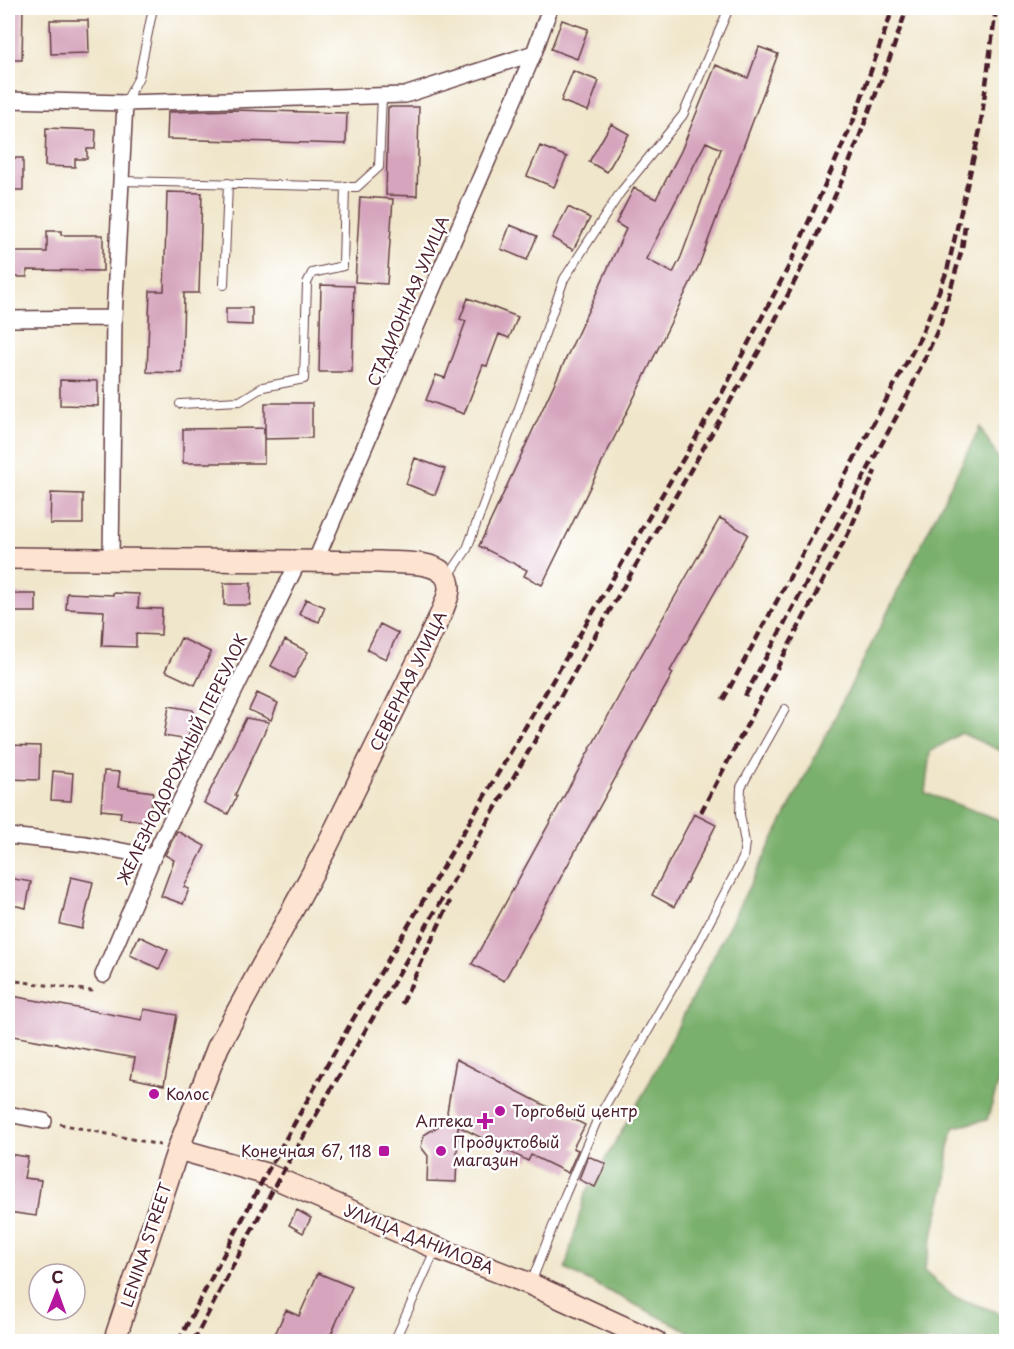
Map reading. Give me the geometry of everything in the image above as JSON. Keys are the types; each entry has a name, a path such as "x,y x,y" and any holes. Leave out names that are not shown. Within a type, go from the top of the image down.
{"street":[{"name":"СТАДИОННАЯ УЛИЦА","path":"307,562 534,53 550,8"},
{"path":"8,100 125,103 405,95 534,53"},
{"path":"111,559 114,318 125,103"},
{"path":"8,320 114,318"},
{"path":"8,558 381,562 430,565 441,570 447,578"},
{"name":"ЖЕЛЕЗНОДОРОЖНЫЙ ПЕРЕУЛОК","path":"104,975 153,857 307,562"},
{"name":"СЕВЕРНАЯ УЛИЦА","path":"178,1149 218,1047 324,852 442,612 450,590 447,578"},
{"path":"8,837 86,844 153,857"},
{"path":"8,1114 44,1121"},
{"name":"УЛИЦА ДАНИЛОВА","path":"178,1149 267,1174 434,1246 530,1284 656,1341"},
{"name":"LENINA STREET","path":"114,1341 178,1149"}],"lane":[{"path":"125,103 139,77 153,8"},
{"path":"447,578 467,549 564,279 620,193 683,115 729,8"},
{"path":"121,181 357,187 379,167 382,95"},
{"path":"224,285 228,183"},
{"path":"180,404 240,400 263,387 304,380 308,283 312,273 343,266 345,186"},
{"path":"530,1284 598,1118 699,942 743,858 746,843 740,814 741,787 785,709"},
{"path":"394,1341 432,1257 434,1246"}],"path":[{"path":"8,980 92,991 104,975"},
{"path":"44,1121 178,1149"}],"green space":[{"path":"980,427 1001,463 1006,489 1006,750 1003,752 961,733 930,752 925,793 1006,822 1006,1060 987,1120 954,1127 949,1144 946,1182 924,1271 954,1297 1006,1315 1006,1341 707,1341 565,1269 585,1194 646,1089"}],"building":[{"path":"8,8 23,8 22,60 8,60"},
{"path":"50,20 88,20 89,53 51,54"},
{"path":"562,20 588,29 577,59 551,49"},
{"path":"759,47 778,54 699,265 542,585 524,576 527,570 479,546 626,229 616,223 634,188 656,199 681,151 716,65 748,78","holes":["706,142 721,149 673,273 646,259"]},
{"path":"573,71 599,81 588,111 561,101"},
{"path":"388,107 419,107 417,196 386,195"},
{"path":"232,110 347,113 346,144 167,139 168,112"},
{"path":"611,124 629,134 607,172 589,162"},
{"path":"46,128 96,130 95,149 87,149 87,159 75,159 75,167 45,166"},
{"path":"540,146 567,157 554,187 527,176"},
{"path":"8,158 23,158 23,190 8,190"},
{"path":"167,192 202,193 199,293 184,293 182,373 147,372 150,291 164,291"},
{"path":"360,197 393,199 387,284 355,282"},
{"path":"568,207 590,218 573,250 552,238"},
{"path":"510,225 537,236 527,260 501,249"},
{"path":"47,231 61,231 61,235 103,235 103,271 27,270 27,277 8,277 8,252 47,252"},
{"path":"321,285 354,286 352,372 319,372"},
{"path":"468,298 518,317 509,338 499,334 487,366 483,365 464,414 426,400 436,375 445,378 466,321 460,319"},
{"path":"226,308 252,308 252,325 226,324"},
{"path":"60,380 98,381 98,406 60,405"},
{"path":"265,403 312,403 312,438 265,439"},
{"path":"264,428 264,463 183,463 183,429"},
{"path":"415,458 445,469 435,495 406,484"},
{"path":"51,493 83,494 83,524 50,524"},
{"path":"720,518 748,534 670,671 673,673 504,981 472,964 641,656"},
{"path":"224,583 251,583 250,605 224,605"},
{"path":"67,593 139,594 138,608 162,609 161,635 136,634 136,647 102,646 104,611 66,609"},
{"path":"8,594 36,594 36,612 8,612"},
{"path":"306,599 325,607 319,622 299,614"},
{"path":"380,624 398,633 386,659 367,650"},
{"path":"181,638 211,652 195,685 165,671"},
{"path":"285,640 308,652 294,678 271,666"},
{"path":"257,693 278,703 271,720 249,710"},
{"path":"169,706 193,710 188,740 164,736"},
{"path":"246,718 269,722 228,814 204,803"},
{"path":"8,745 40,746 39,780 8,779"},
{"path":"53,771 73,773 71,801 51,800"},
{"path":"104,771 120,772 118,787 153,792 149,822 120,818 121,812 101,810"},
{"path":"694,814 716,825 674,907 652,895"},
{"path":"177,831 205,846 184,887 189,889 183,904 161,896 174,860 165,855"},
{"path":"71,877 93,882 82,929 60,924"},
{"path":"9,878 31,882 26,908 8,904"},
{"path":"139,936 168,950 159,969 130,955"},
{"path":"12,996 142,1020 144,1009 177,1015 164,1085 131,1078 135,1058 8,1035"},
{"name":"Торговый центр","path":"456,1059 585,1125 573,1148 578,1150 568,1173 531,1155 528,1161 458,1126 456,1182 427,1181 428,1156 421,1147 424,1135 450,1119 447,1112"},
{"path":"8,1154 28,1157 24,1178 41,1180 36,1216 8,1212"},
{"path":"588,1156 606,1164 595,1187 579,1179"},
{"path":"297,1210 311,1218 303,1233 289,1225"},
{"path":"318,1273 352,1287 328,1341 272,1341 286,1310 299,1316"}],"railway":[{"path":"178,1342 266,1174 352,1021 721,395 789,266 854,119 893,8"},
{"path":"193,1342 278,1180 762,346 806,259 845,174 907,8"},
{"path":"723,700 921,336 947,271 980,130 996,8"},
{"path":"745,696 906,399 941,323 962,249 965,226"},
{"path":"701,812 850,530 875,471"},
{"path":"402,1004 450,901"}],"place":[{"name":"Колос","path":"154,1094"},
{"name":"Торговый центр","path":"500,1111"},
{"name":"Аптека","path":"485,1121"},
{"name":"Конечная 67, 118","path":"384,1151"},
{"name":"Продуктовый магазин","path":"441,1151"}]}
